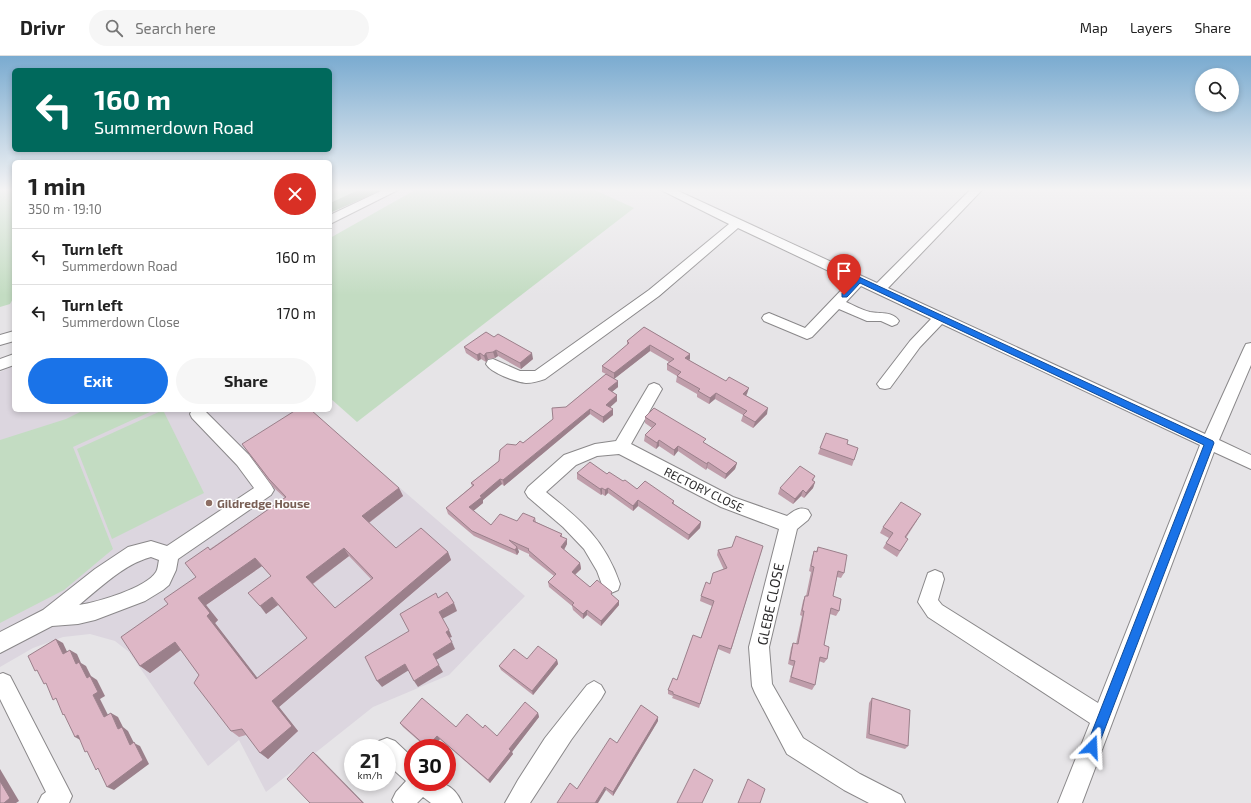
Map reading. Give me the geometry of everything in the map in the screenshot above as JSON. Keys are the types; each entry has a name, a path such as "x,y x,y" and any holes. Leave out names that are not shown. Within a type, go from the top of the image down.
{"street":[{"path":"493,364 520,377 528,379 540,375 654,293 669,278 735,225"},
{"path":"741,225 1251,462"},
{"path":"879,289 942,225"},
{"path":"769,318 806,334 859,280"},
{"path":"837,303 867,316 884,317 892,321"},
{"path":"885,384 915,344 940,318"},
{"path":"0,340 12,337"},
{"path":"1070,803 1209,443 1251,348"},
{"path":"0,365 12,360"},
{"path":"611,584 607,569 584,536 534,492 570,460 595,450 621,447 654,389"},
{"path":"50,617 85,614 135,596 162,580 167,568 169,555 265,490 243,460 198,414"},
{"name":"RECTORY CLOSE","path":"621,447 727,502 795,520"},
{"name":"GLEBE CLOSE","path":"795,520 776,573 759,647 762,686 795,746 852,782 893,803"},
{"path":"0,643 50,617 102,575 135,554 151,549 169,555"},
{"path":"935,579 928,602 935,611 1103,719"},
{"path":"0,684 3,683 60,796 50,803"},
{"path":"517,803 571,719 594,692"},
{"path":"396,757 404,765"},
{"path":"404,800 413,791"},
{"path":"434,791 450,803"}],"shaded area":[{"name":"Gildredge House","path":"12,367 12,412 312,412 525,596 449,675 373,707 266,792 239,740 208,766 129,652 115,641 90,634 63,637 33,648 0,667 0,372"}],"green space":[{"path":"0,225 12,225 12,300 10,304 0,307"},
{"path":"353,225 612,225 357,422 332,400 332,237"},
{"path":"80,412 150,412 73,447 113,549 64,590 0,623 0,440 66,419"},
{"path":"159,412 164,412 204,493 112,539 77,449"}],"building":[{"path":"644,327 690,354 685,358 726,381 729,377 749,388 743,394 768,408 755,422 743,415 747,411 716,393 710,398 698,391 700,389 677,376 681,372 667,364 674,359 650,345 614,373 602,366 629,343 627,341"},
{"path":"486,332 494,337 498,334 532,353 520,363 496,350 486,353 484,356 480,353 477,355 464,347"},
{"path":"606,374 618,381 608,389 617,395 606,405 613,409 603,417 590,409 503,480 500,479 480,496 482,497 469,507 491,525 500,514 517,521 523,513 535,518 533,521 562,534 560,536 567,539 561,547 580,563 572,572 590,587 597,580 612,592 611,594 619,601 601,621 587,610 583,614 572,605 574,603 548,582 556,574 528,550 529,549 509,540 517,547 515,550 472,531 446,508 474,485 471,483 499,461 500,450 507,444 516,445 520,441 523,443 553,419 552,408 566,407"},
{"path":"654,408 706,439 703,442 737,463 726,474 708,462 707,464 678,446 674,450 659,440 657,443 645,435 656,424 645,417"},
{"path":"293,412 313,412 399,488 362,516 396,548 421,528 448,552 272,701 292,726 260,753 242,729 231,731 194,683 199,675 175,642 140,666 121,637 168,604 164,599 196,577 185,563 208,547 210,550 286,497 269,479 242,444","holes":["344,548 373,578 335,608 306,577","255,558 271,576 248,593 260,606 272,597 307,638 256,679 207,616 210,613 198,598"]},
{"path":"826,433 848,440 847,444 858,448 854,460 820,448"},
{"path":"590,462 607,474 609,472 623,481 625,480 637,489 645,481 674,501 672,503 701,522 689,535 638,500 633,506 608,488 605,490 602,488 600,489 577,473"},
{"path":"800,466 815,476 812,480 815,482 806,493 803,490 795,499 780,488"},
{"path":"901,502 921,514 905,537 908,539 900,551 886,543 893,533 883,527"},
{"path":"736,536 763,546 731,649 719,645 700,704 673,694 673,692 668,690 673,678 677,680 693,635 701,638 714,601 701,596 706,582 710,584 713,573 727,568 718,550 732,547"},
{"path":"818,547 847,555 844,573 838,571 833,596 841,599 839,611 831,608 824,645 829,647 827,659 820,657 815,685 791,677 795,661 790,660 793,643 798,644 805,596 808,596 814,567 811,566 814,551 817,552"},
{"path":"447,592 454,603 439,612 449,630 446,632 452,642 433,654 439,665 414,681 405,664 377,681 365,657 409,631 400,614 436,593 438,598"},
{"path":"56,639 63,654 70,650 76,664 79,662 87,678 90,676 98,692 93,695 104,717 111,713 118,729 122,727 130,745 134,742 143,760 107,787 98,768 96,770 87,751 85,752 78,735 75,737 56,698 53,700 46,683 44,684 37,670 35,671 28,656"},
{"path":"538,646 557,660 532,691 499,666 514,649 527,659"},
{"path":"422,698 456,727 467,714 483,728 485,725 497,736 525,702 538,713 509,749 511,751 488,780 456,752 456,739 440,739 437,736 434,739 418,739 400,723"},
{"path":"872,698 910,710 908,746 869,734"},
{"path":"641,705 658,717 613,792 605,787 595,803 557,803 570,783 577,789 610,738 617,743"},
{"path":"313,752 344,784 344,791 351,791 363,803 310,803 287,779"},
{"path":"694,769 713,780 702,803 677,803"},
{"path":"748,779 765,789 760,803 738,803"},
{"path":"0,781 10,798 4,803 0,803"}],"place":[{"name":"Gildredge House","path":"209,503"}],"route":[{"path":"844,295 859,280 1209,443 1092,747"}]}
